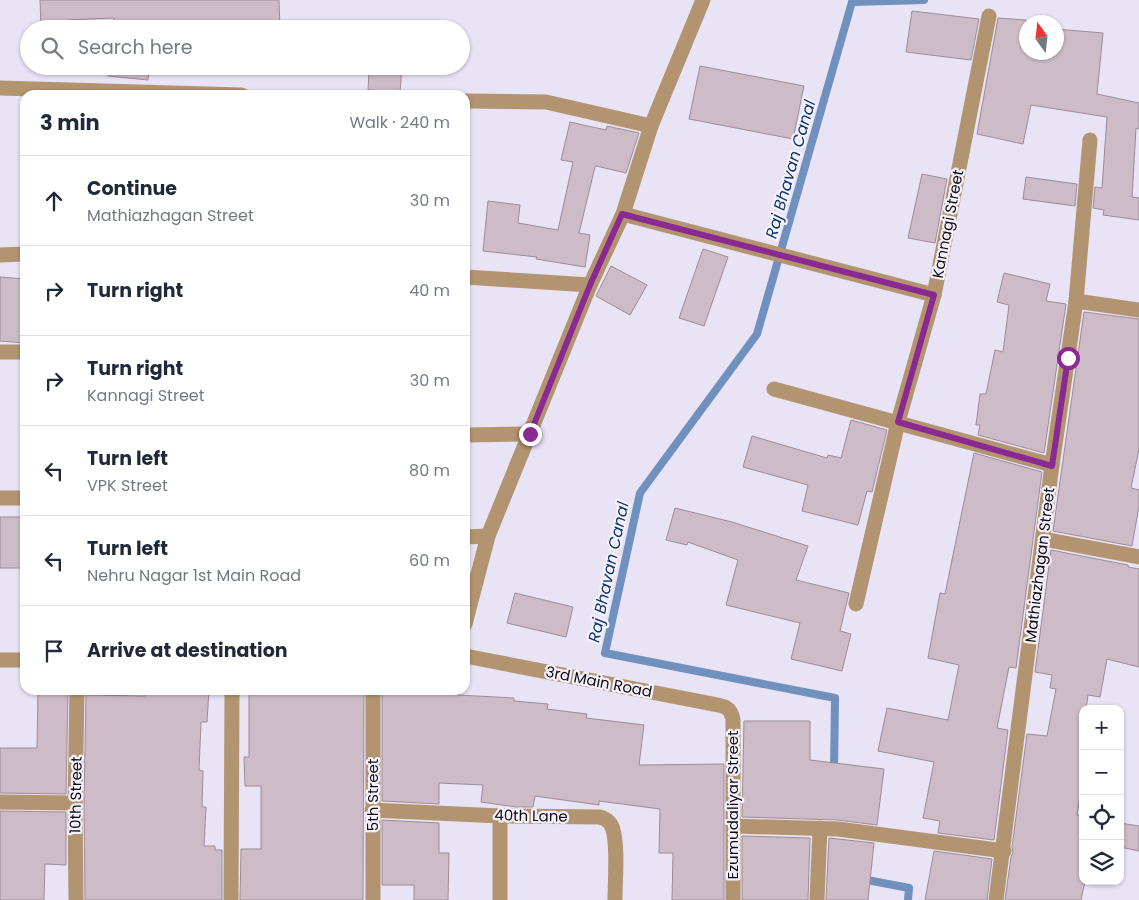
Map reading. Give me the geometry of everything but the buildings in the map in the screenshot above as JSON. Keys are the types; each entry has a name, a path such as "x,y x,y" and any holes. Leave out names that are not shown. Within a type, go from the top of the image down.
{"street":[{"path":"470,605 488,536 590,285 622,214 651,126 704,0"},
{"name":"Kannagi Street","path":"856,604 898,422 934,295 989,16"},
{"path":"0,88 69,90"},
{"path":"470,101 546,102 651,126"},
{"name":"Mathiazhagan Street","path":"996,900 1004,851 1052,466 1076,301 1090,140"},
{"path":"622,214 934,295"},
{"path":"0,255 20,254"},
{"path":"470,277 590,285"},
{"path":"1076,301 1139,310"},
{"path":"0,352 20,352"},
{"path":"774,389 1052,466"},
{"path":"470,435 530,434"},
{"path":"0,498 20,498"},
{"path":"470,536 488,536"},
{"path":"1043,539 1139,557"},
{"name":"3rd Main Road","path":"470,657 718,705 726,707 731,711"},
{"path":"0,660 20,660"},
{"name":"10th Street","path":"76,900 75,803 78,695"},
{"path":"231,900 232,695"},
{"name":"5th Street","path":"373,695 373,900"},
{"name":"Ezumudaliyar Street","path":"731,711 733,720 733,900"},
{"path":"0,802 75,803"},
{"name":"40th Lane","path":"372,810 500,816 600,817 608,820 613,828 615,900"},
{"path":"500,816 500,900"},
{"path":"733,826 838,829 1004,851"},
{"path":"817,900 820,828"}],"waterway":[{"name":"Raj Bhavan Canal","path":"834,773 835,698 605,653 640,493 757,334 852,2 924,0"},
{"name":"Raj Bhavan Canal","path":"862,879 909,888 908,900"}],"route":[{"path":"530,434 590,285 622,214 934,295 898,422 1052,466 1068,358"}]}
